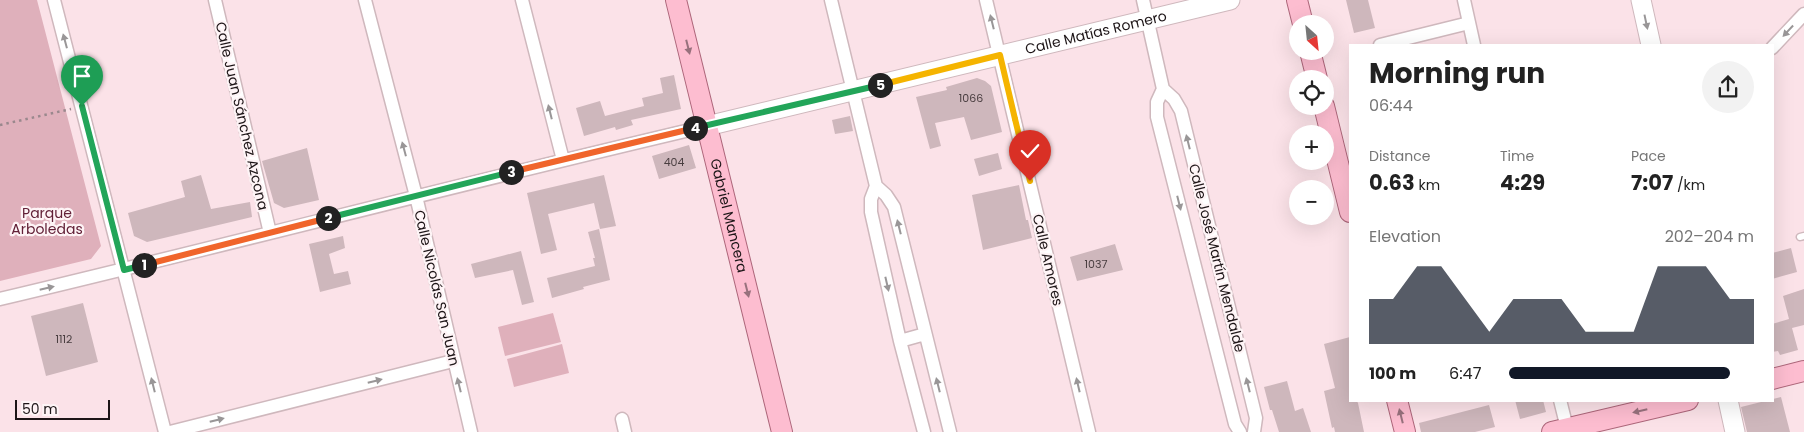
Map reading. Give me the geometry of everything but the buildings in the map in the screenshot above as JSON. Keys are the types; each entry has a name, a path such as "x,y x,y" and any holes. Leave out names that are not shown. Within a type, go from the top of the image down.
{"main road":[{"name":"Gabriel Mancera","path":"676,0 782,432"},
{"path":"1297,0 1301,15"},
{"path":"1326,115 1349,208"},
{"path":"1774,378 1804,371"},
{"path":"1397,402 1404,432"},
{"path":"1559,430 1679,402"}],"street":[{"path":"54,0 165,432"},
{"name":"Calle Juan Sánchez Azcona","path":"215,0 270,233"},
{"name":"Calle Nicolás San Juan","path":"365,0 416,196 471,432"},
{"path":"522,0 562,160"},
{"path":"831,0 876,186 871,199 870,212 900,341 924,432"},
{"name":"Calle Amores","path":"986,0 1089,432"},
{"name":"Calle José Martín Mendalde","path":"1143,0 1163,89 1174,98 1181,112 1256,418 1254,432"},
{"name":"Calle Matías Romero","path":"0,299 124,270 562,160 1230,0"},
{"path":"1464,0 1474,44"},
{"path":"1641,0 1651,44"},
{"path":"1774,46 1804,14"},
{"path":"1384,44 1469,23"},
{"name":"Calle José Martín Mendalde","path":"1163,89 1157,102 1157,117 1235,424 1240,432"},
{"path":"876,186 886,195 894,207 950,432"},
{"path":"900,341 925,334"},
{"path":"170,432 453,361"},
{"path":"1559,430 1560,402"},
{"path":"1728,402 1735,432"},
{"path":"622,419 625,432"}],"path":[{"path":"0,125 82,106"}],"green space":[{"name":"Parque Arboledas","path":"0,0 37,0 101,246 91,259 0,281"},
{"path":"553,313 561,342 505,356 498,327"},
{"path":"562,344 569,373 514,387 507,359"}],"route":[{"path":"82,106 124,270 562,160 1000,55 1030,181"}]}
